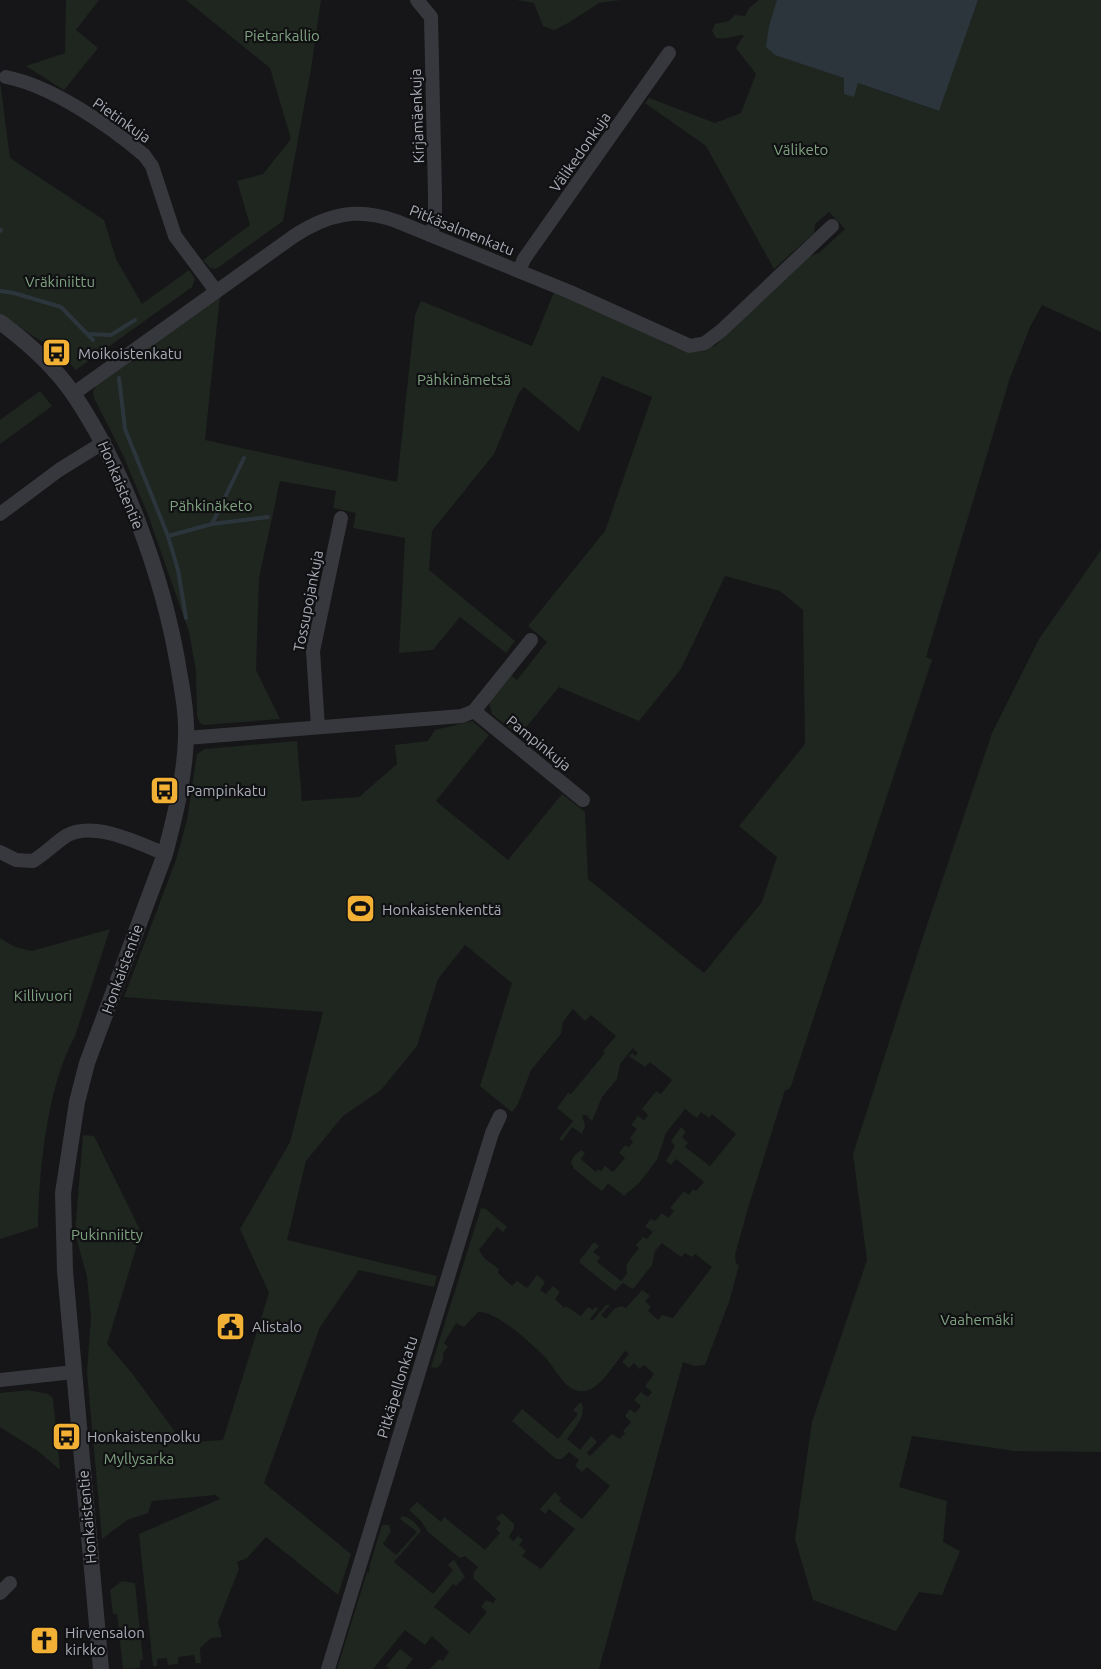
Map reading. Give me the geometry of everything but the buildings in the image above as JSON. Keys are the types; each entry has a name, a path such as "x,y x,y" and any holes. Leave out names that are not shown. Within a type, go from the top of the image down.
{"street":[{"name":"Kirjamäenkuja","path":"417,0 431,17 435,222 430,235"},
{"name":"Välikedonkuja","path":"519,271 524,260 669,53"},
{"name":"Pietinkuja","path":"6,77 25,81 52,92 144,155 152,166 176,236 216,291"},
{"name":"Pitkäsalmenkatu","path":"74,394 309,226 345,214 358,213 384,217 652,327 681,343 696,346 705,343 722,330 832,226"},
{"name":"Honkaistentie","path":"4,329 43,359 74,394 104,442 139,525 173,633 183,693 186,738 174,818 165,854 87,1063 76,1102 63,1193 63,1227 74,1372 101,1669"},
{"path":"0,514 59,470 104,442"},
{"name":"Tossupojankuja","path":"318,727 313,651 341,518"},
{"path":"186,738 462,716 474,711 531,640"},
{"name":"Pampinkuja","path":"474,711 583,800"},
{"path":"0,852 16,860 33,861 66,836 82,830 94,830 165,854"},
{"name":"Pitkäpellonkatu","path":"328,1669 488,1143 500,1116"},
{"path":"0,1380 74,1372"}],"green space":[{"path":"66,0 99,0 76,30 98,48 64,90 26,66 65,53"},
{"name":"Pietarkallio","path":"186,0 321,0 311,69 283,221 216,269 210,268 203,260 250,225 237,181 263,174 291,139 270,68"},
{"path":"516,0 621,0 599,3 554,30 543,26 534,3"},
{"path":"759,0 788,0 815,68 845,78 844,94 858,83 938,111 978,0 1101,0 1101,332 1042,305 1030,327 1010,378 926,657 932,660 791,1086 785,1090 748,1208 735,1255 736,1264 739,1265 729,1302 705,1365 694,1366 683,1362 599,1669 430,1669 439,1659 443,1661 449,1652 432,1636 425,1645 405,1630 373,1669 337,1669 367,1572 369,1573 382,1525 389,1525 391,1531 383,1544 396,1555 417,1532 400,1519 402,1516 410,1519 419,1528 421,1531 394,1562 433,1594 453,1570 448,1565 453,1560 455,1561 465,1577 456,1586 453,1584 434,1607 469,1634 487,1612 481,1607 486,1600 493,1603 496,1599 473,1578 478,1567 465,1556 460,1558 428,1532 421,1521 409,1510 417,1502 441,1522 444,1517 485,1550 500,1533 496,1529 501,1523 496,1518 502,1513 514,1524 509,1537 513,1541 518,1536 523,1540 519,1545 526,1551 522,1556 541,1569 575,1529 549,1509 545,1514 540,1509 555,1492 561,1498 559,1501 582,1519 610,1486 587,1467 582,1472 575,1466 579,1460 569,1452 562,1459 556,1459 512,1421 522,1409 558,1439 578,1414 573,1410 581,1402 583,1411 567,1439 580,1450 591,1436 597,1442 587,1453 590,1456 612,1434 620,1439 625,1433 623,1431 631,1422 625,1416 630,1409 635,1413 641,1406 634,1400 641,1392 648,1397 652,1392 645,1386 654,1374 644,1365 639,1369 634,1363 629,1368 622,1362 629,1354 625,1351 595,1386 583,1391 575,1390 563,1381 543,1355 512,1328 494,1316 478,1312 464,1327 456,1323 444,1343 448,1347 443,1353 441,1364 436,1368 431,1367 481,1208 486,1209 507,1227 503,1232 497,1227 479,1250 484,1258 499,1269 498,1273 512,1286 517,1281 527,1288 537,1275 545,1282 540,1290 546,1294 553,1286 560,1292 555,1299 564,1308 566,1306 581,1316 588,1307 593,1310 596,1307 598,1309 590,1319 592,1321 606,1305 610,1305 601,1315 606,1319 617,1307 626,1308 642,1290 650,1296 645,1301 651,1307 648,1311 658,1320 662,1315 673,1318 712,1267 695,1254 692,1257 685,1253 681,1257 662,1243 655,1251 652,1265 634,1288 623,1283 615,1291 580,1263 580,1260 594,1242 599,1246 593,1252 600,1257 597,1262 621,1281 627,1274 626,1265 639,1248 636,1245 643,1237 647,1239 653,1232 645,1226 651,1219 655,1221 662,1213 668,1218 674,1211 670,1208 684,1191 689,1195 693,1189 696,1191 704,1182 676,1159 671,1165 666,1161 675,1146 671,1141 681,1127 686,1132 682,1137 688,1143 685,1147 710,1166 736,1134 712,1114 709,1118 701,1112 697,1118 685,1109 666,1133 657,1160 639,1183 624,1196 608,1183 602,1191 574,1169 571,1162 574,1156 581,1150 585,1153 581,1159 596,1172 598,1169 601,1171 605,1166 613,1172 625,1158 619,1153 625,1145 629,1147 633,1142 630,1138 637,1129 631,1125 638,1116 644,1120 648,1115 642,1109 656,1091 661,1094 672,1080 650,1062 645,1067 629,1056 632,1053 635,1056 638,1053 633,1048 620,1064 617,1079 602,1097 592,1121 586,1115 582,1115 585,1126 582,1134 572,1127 562,1141 559,1139 573,1121 557,1108 605,1053 603,1051 616,1036 591,1015 585,1021 573,1009 563,1022 561,1034 531,1070 518,1104 512,1112 480,1086 512,983 465,945 438,979 417,1046 381,1090 343,1116 306,1161 287,1240 437,1276 434,1287 359,1270 320,1327 264,1483 351,1554 338,1595 266,1537 247,1558 237,1562 239,1569 218,1622 222,1637 211,1638 200,1648 201,1663 196,1663 194,1655 178,1657 178,1664 168,1665 167,1658 157,1659 157,1666 153,1666 139,1534 220,1499 216,1495 152,1501 148,1513 127,1520 102,1539 87,1372 91,1317 87,1277 75,1233 83,1135 94,1136 141,1232 107,1344 131,1372 176,1433 195,1442 223,1440 269,1293 240,1229 290,1142 323,1012 124,997 176,860 187,820 197,754 205,749 297,741 302,801 359,797 397,764 395,745 428,741 435,730 472,721 489,735 436,801 508,860 562,794 585,812 588,879 704,973 762,902 777,857 739,826 805,744 803,610 780,591 725,576 681,669 639,721 559,687 519,736 492,714 488,700 509,674 517,680 547,642 528,626 605,531 652,397 602,376 579,432 524,387 519,393 494,454 432,531 429,570 515,641 506,653 460,617 433,650 399,653 405,538 353,528 356,513 333,508 336,491 280,481 259,578 256,670 280,719 204,725 200,723 197,716 196,671 189,632 148,515 123,455 94,398 93,391 97,385 220,295 205,440 397,482 415,315 421,301 532,346 554,292 644,330 671,346 684,350 712,344 714,347 809,256 819,253 845,229 829,212 815,224 814,233 774,269 706,146 645,103 649,98 715,123 741,113 756,74 736,48 744,35 716,38 712,31 715,24 729,21 735,15 745,16 750,7"},
{"name":"Vräkiniittu","path":"0,81 10,158 104,220 116,259 142,304 189,270 195,279 192,287 76,370 51,342 47,345 0,314"},
{"path":"40,391 52,406 0,444 0,420"},
{"name":"Vaahemäki","path":"1101,550 1101,1452 1015,1451 912,1436 899,1487 947,1501 943,1542 960,1551 942,1595 919,1592 896,1631 813,1600 795,1539 812,1422 867,1260 853,1154 992,733 1039,639"},
{"name":"Killivuori","path":"110,929 75,1036 65,1056 51,1104 40,1180 38,1227 0,1239 0,938 15,947 32,951"},
{"path":"28,1390 48,1394 53,1398 60,1470 38,1451 0,1427 0,1393"},
{"path":"122,1581 135,1583 143,1660 140,1660 140,1668 123,1669 117,1614 113,1614 110,1590"},
{"path":"400,1649 413,1659 405,1669 390,1669 386,1666"}],"shaded area":[{"path":"777,0 978,0 939,111 858,83 854,97 844,94 844,78 775,55 766,47 769,26"}],"waterway":[{"path":"0,291 61,307 93,340"},
{"path":"89,334 111,335 135,320"},
{"path":"119,378 125,429 168,536 178,570 186,618"},
{"path":"212,524 244,458"},
{"path":"168,536 212,524 268,517"}],"place":[{"name":"Moikoistenkatu","path":"57,353"},
{"name":"Pampinkatu","path":"165,790"},
{"name":"Honkaistenkenttä","path":"361,909"},
{"name":"Alistalo","path":"231,1326"},
{"name":"Honkaistenpolku","path":"66,1436"},
{"name":"Hirvensalon kirkko","path":"44,1641"}],"park label":[{"name":"Väliketo","path":"801,149"},
{"name":"Pähkinämetsä","path":"464,379"},
{"name":"Pähkinäketo","path":"211,505"},
{"name":"Pukinniitty","path":"107,1234"},
{"name":"Myllysarka","path":"139,1458"}]}
